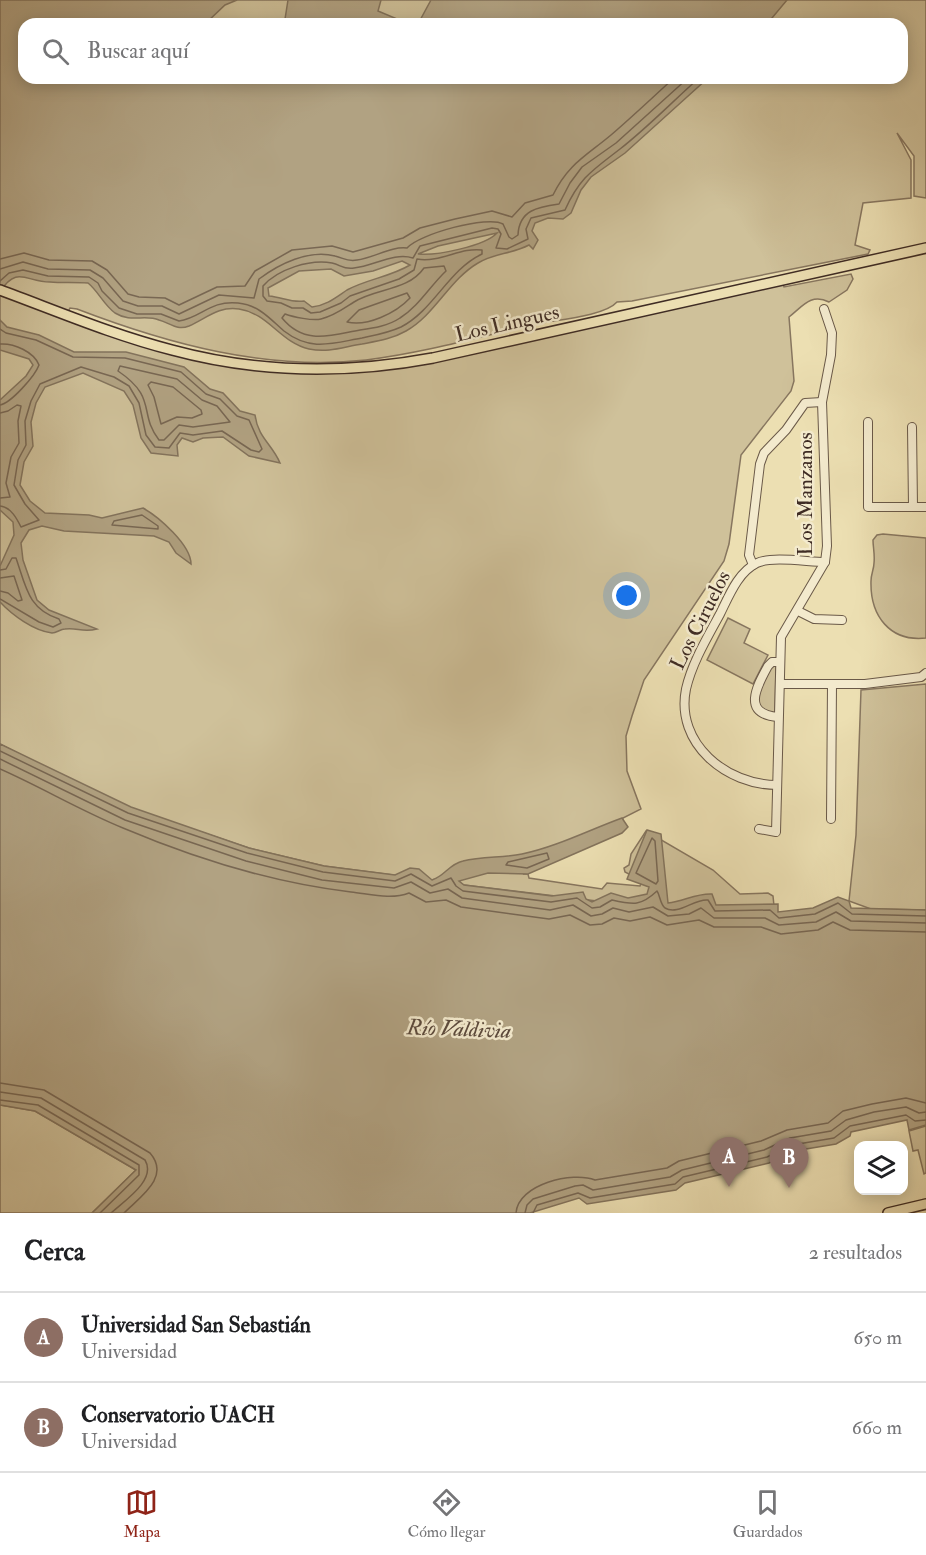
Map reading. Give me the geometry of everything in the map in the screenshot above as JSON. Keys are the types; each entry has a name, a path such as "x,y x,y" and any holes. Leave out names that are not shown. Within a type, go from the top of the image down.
{"main road":[{"name":"Los Lingues","path":"0,290 173,351 233,363 313,369 373,367 433,358 926,248"},
{"path":"888,1213 920,1208"}],"street":[{"name":"Los Manzanos","path":"759,829 776,832 781,637 825,562 822,402 832,333 824,309"},
{"path":"753,565 749,555 755,489 764,453 786,430 805,403 822,402"},
{"path":"868,422 868,507 926,507"},
{"path":"912,427 913,507"},
{"name":"Los Ciruelos","path":"777,785 744,781 717,766 696,744 688,724 686,690 697,659 736,583 753,565 765,560 825,562"},
{"path":"798,611 814,619 842,620"},
{"path":"778,717 763,713 755,705 754,695 768,666 772,662 780,662"},
{"path":"780,684 866,684 924,675"},
{"path":"831,819 832,684"}],"shaded area":[{"path":"140,0 926,0 926,198 914,196 914,156 897,133 911,160 911,198 863,203 855,245 870,250 868,254 632,301 617,302 589,315 366,360 292,362 255,358 182,343 111,322 77,309 70,308 66,316 231,364 370,367 783,284 784,287 851,274 853,279 847,290 829,302 817,299 807,302 789,317 794,381 791,391 741,455 729,544 724,561 644,680 626,736 627,771 641,809 623,818 622,823 523,874 528,874 529,878 602,889 607,883 640,886 642,881 625,872 624,868 629,865 631,854 646,831 713,870 740,894 768,893 773,896 774,906 680,911 464,885 448,879 432,880 324,866 249,848 117,804 0,744 0,235 90,84 908,84 908,18 130,18"},
{"path":"877,535 926,538 926,638 902,636 885,624 878,615 874,605 871,581 874,560 873,540"},
{"path":"728,618 750,629 744,643 768,655 753,684 707,660"},
{"path":"772,665 776,665 775,714 765,710 756,700 759,687"},
{"path":"926,684 926,910 871,909 849,901 856,835 861,690"},
{"path":"0,1105 35,1111 136,1170 92,1213 0,1213"},
{"path":"926,1126 926,1173 924,1174 918,1150 913,1151 909,1131"}],"water":[{"path":"0,0 237,0 225,5 211,18 18,18 18,84 701,84 625,153 591,177 581,190 571,213 563,219 548,218 535,223 532,231 538,240 533,249 529,245 478,263 468,270 416,324 390,338 336,349 316,350 299,346 258,316 239,309 225,309 181,328 154,318 121,316 111,310 88,283 42,281 17,277 6,284 0,292","holes":["497,233 491,238 460,249 418,254 438,246","402,261 410,265 355,286 322,305 312,307 304,301 269,296 268,288 299,271 331,269 344,276 373,271"]},
{"path":"288,0 381,0 378,11 395,18 285,18"},
{"path":"431,0 787,0 772,18 421,18"},
{"path":"0,320 7,327 39,335 74,352 126,352 184,367 210,389 223,393 240,411 255,415 259,430 280,463 249,456 223,437 203,438 193,442 182,438 177,445 178,456 151,453 141,438 133,405 124,391 83,373 45,387 36,403 31,422 33,446 24,462 20,485 30,501 45,513 89,515 102,518 143,508 173,532 190,557 191,564 176,553 169,542 154,536 64,531 42,526 29,530 21,543 23,560 37,600 49,610 97,629 45,632 24,622 0,602 0,566 14,535 13,522 0,510 0,400 26,376 33,365 29,359 0,350"},
{"name":"Río Valdivia","path":"0,744 131,807 249,848 324,866 395,875 410,868 419,869 432,880 450,867 470,859 535,851 622,818 628,827 622,833 528,874 488,873 459,881 464,885 552,896 583,892 586,899 592,902 611,893 628,898 647,894 649,887 627,879 647,830 661,834 668,903 712,894 716,905 778,904 778,912 813,908 838,897 849,901 851,908 926,910 926,1125 909,1130 907,1120 851,1132 850,1136 836,1144 794,1151 769,1163 685,1183 676,1190 587,1204 579,1198 530,1213 92,1213 136,1170 35,1111 0,1105"}],"place":[{"name":"Universidad San Sebastián","path":"729,1187"},
{"name":"Conservatorio UACH","path":"789,1188"}]}
